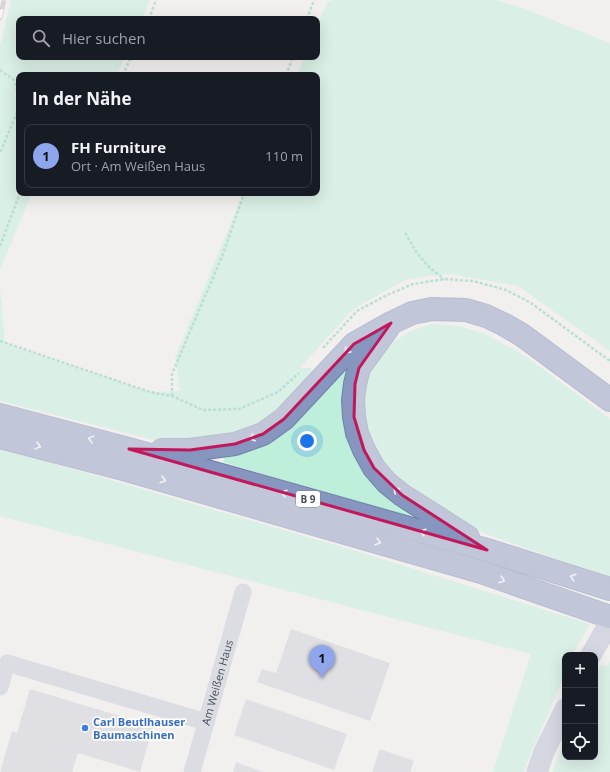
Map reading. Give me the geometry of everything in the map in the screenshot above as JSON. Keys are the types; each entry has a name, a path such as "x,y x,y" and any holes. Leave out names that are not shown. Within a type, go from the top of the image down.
{"highway":[{"path":"129,449 190,450 235,444 263,434 284,419 354,344 391,322 412,313 432,309 466,310 486,316 503,324 522,335 610,400"},
{"path":"391,322 359,368 355,384 354,417 357,433 364,450 374,468 387,483 402,495 487,550"},
{"name":"B 9","path":"0,415 129,449 487,550 610,589"},
{"name":"B 9","path":"0,437 123,468 481,572 610,617"}],"main road":[{"path":"593,652 610,622"},
{"path":"537,772 544,752 562,715"}],"street":[{"name":"Am Weißen Haus","path":"192,772 243,592"},
{"path":"0,687 7,662 206,722"}],"path":[{"path":"150,16 156,0"},
{"path":"308,16 314,0"},
{"path":"124,72 130,60"},
{"path":"287,72 292,60"},
{"path":"0,70 14,80 16,86"},
{"path":"0,153 16,115"},
{"path":"0,246 19,196"},
{"path":"172,396 172,374 222,254 243,196"},
{"path":"405,233 417,253 429,267 445,279"},
{"path":"322,350 357,311 385,296 413,284 445,279 473,281 506,290 531,303 610,361"},
{"path":"0,341 150,392 172,396 203,410 239,409 278,392 302,372"}],"highlighted area":[{"path":"391,323 359,368 355,384 354,417 364,450 374,468 402,495 487,550 129,449 190,450 235,444 263,434 284,419 354,344"}],"green space":[{"path":"11,0 150,0 143,16 16,16 16,60 124,60 118,72 16,72 16,196 31,196 0,270 0,46"},
{"path":"333,0 496,0 523,8 610,43 610,351 518,286 450,274 407,279 353,309 300,368 310,368 318,373 295,400 256,429 198,444 154,440 0,401 0,287 5,344 150,392 180,391 175,358 243,196 320,196 320,72 298,72 304,60 320,60 320,20 327,2"},
{"path":"431,324 458,326 486,334 528,358 610,419 610,578 486,534 440,512 406,490 370,446 362,404 366,383 375,364 390,345 408,332"},
{"path":"360,346 347,411 414,512 411,519 223,462 225,456"},
{"path":"0,450 45,461 356,551 590,624 574,652 562,652 562,681 523,772 493,772 531,654 0,516"},
{"path":"610,661 610,772 552,772 562,747 562,760 598,760 598,671 601,665 607,666"}],"building":[{"path":"291,629 390,663 370,721 257,682 262,669 276,673"},
{"name":"Carl Beutlhauser Baumaschinen","path":"30,689 153,726 140,772 78,753 72,772 0,772 12,731 17,733"},
{"path":"246,699 347,734 334,770 234,735"},
{"path":"380,749 414,761 410,772 372,772"},
{"path":"236,762 263,772 233,772"}],"railway":[{"path":"0,18 4,0"}],"place":[{"name":"FH Furniture","path":"322,678"},
{"name":"Carl Beutlhauser Baumaschinen","path":"85,728"}]}
